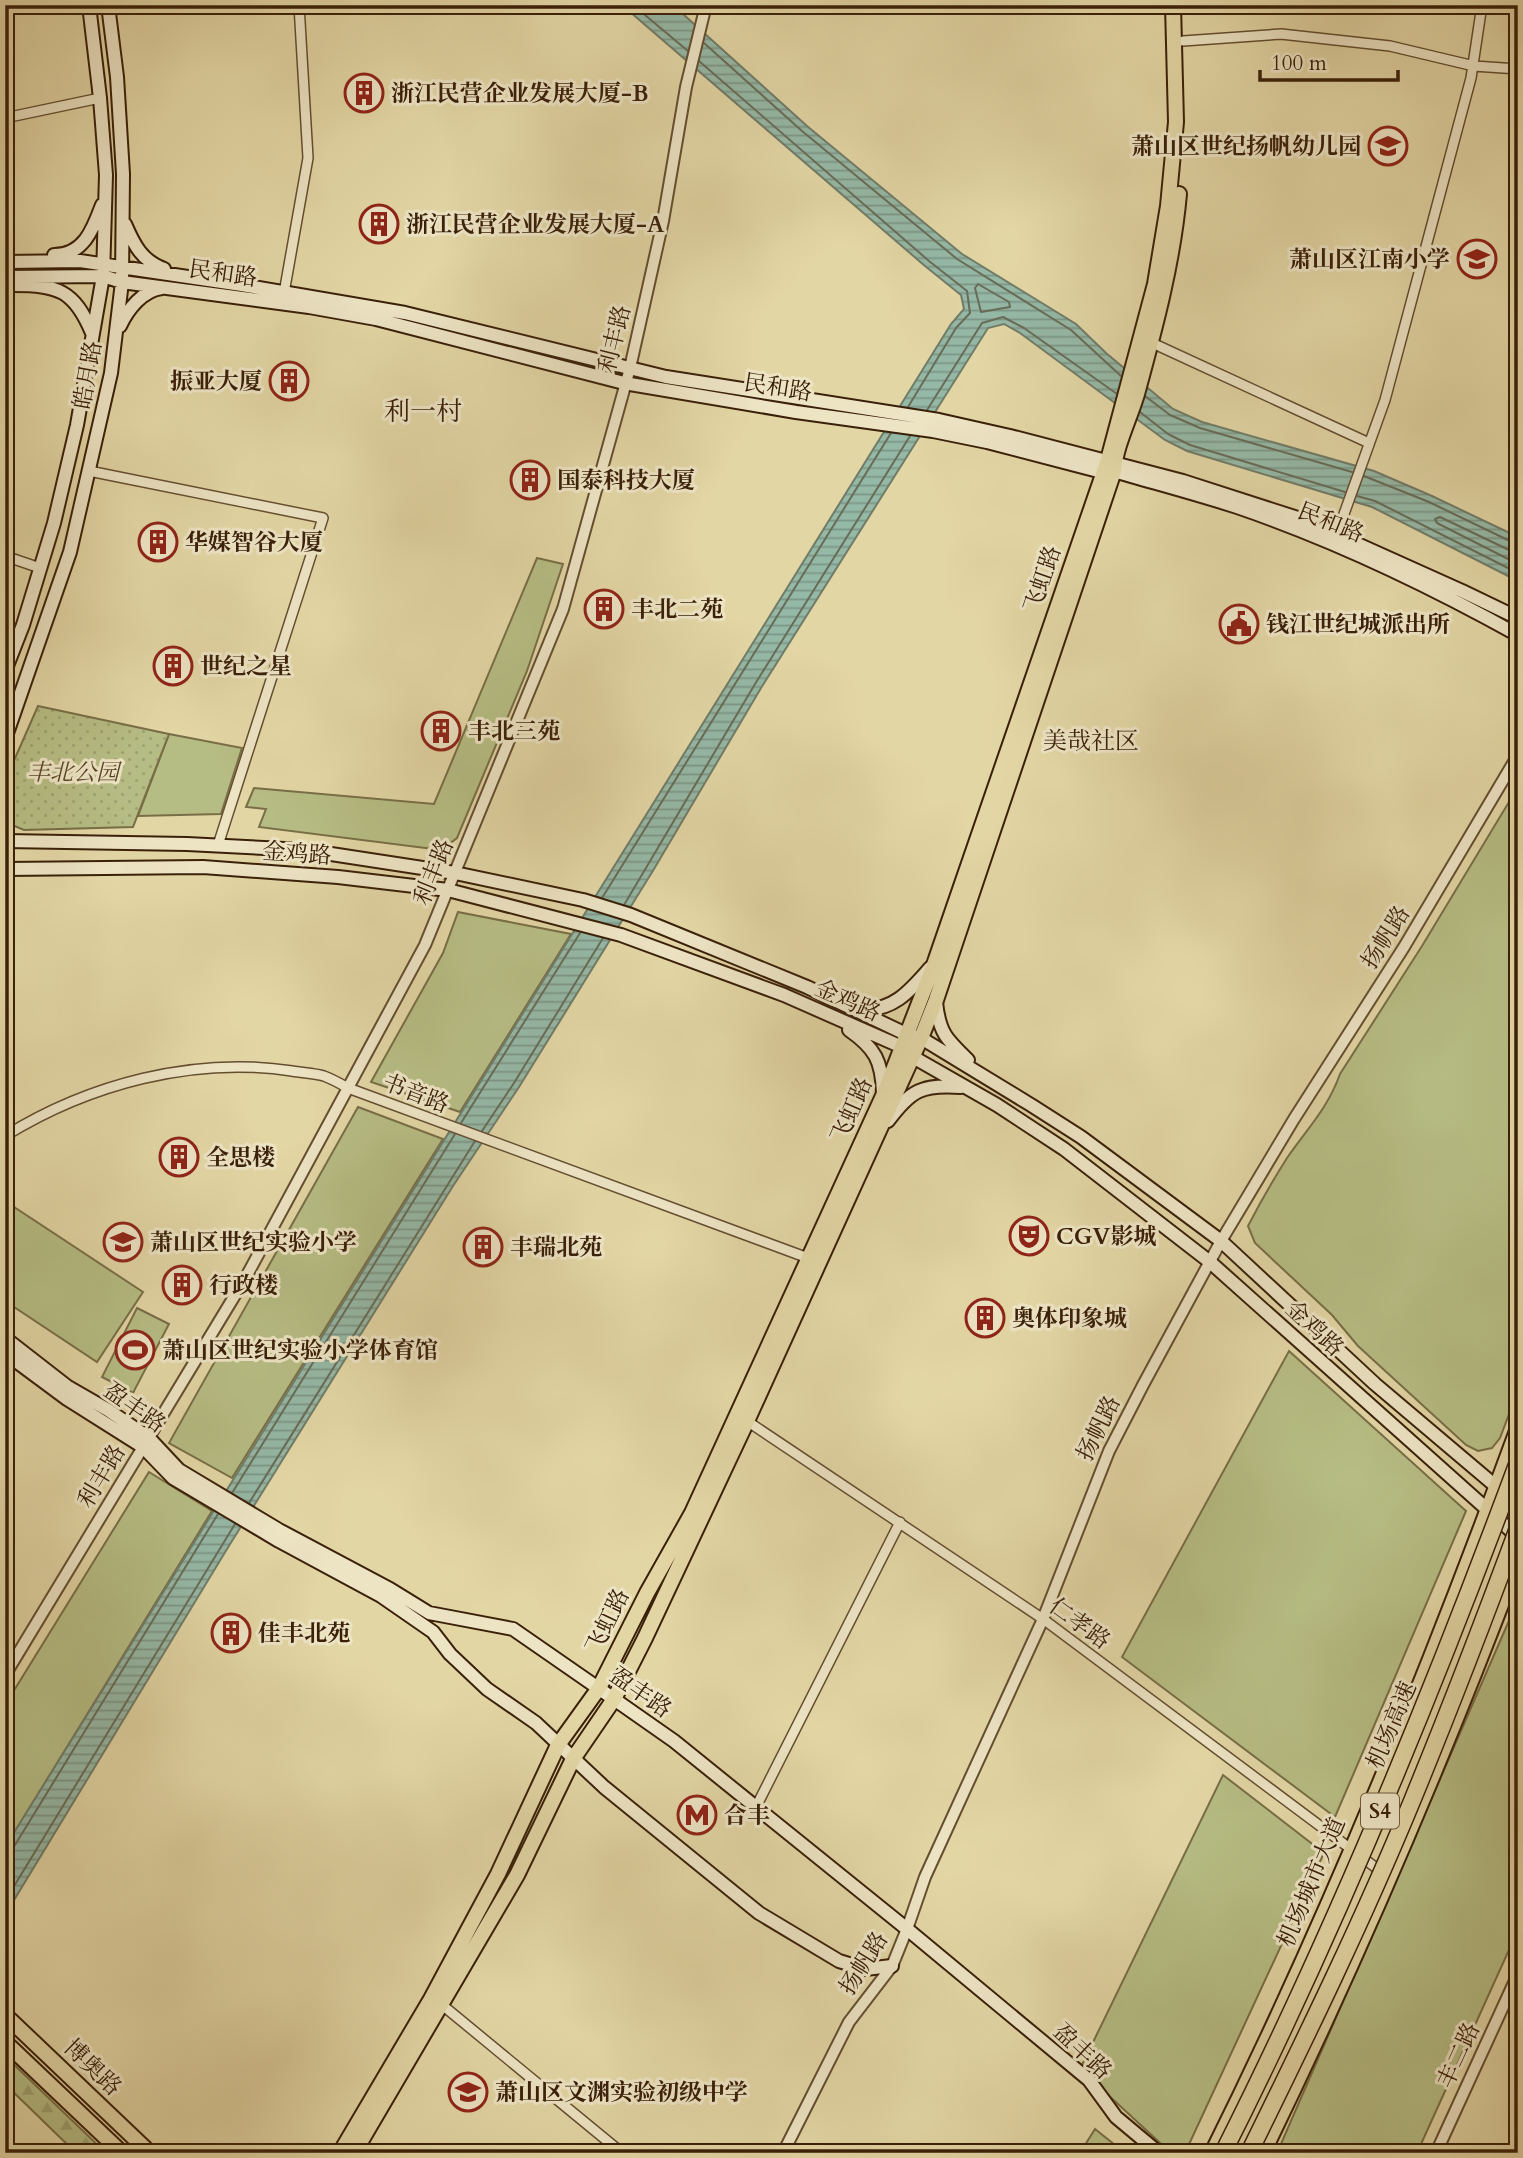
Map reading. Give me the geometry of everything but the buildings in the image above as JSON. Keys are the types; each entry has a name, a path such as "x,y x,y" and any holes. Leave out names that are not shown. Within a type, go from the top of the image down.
{"highway":[{"name":"机场高速","path":"1223,2153 1309,1974 1386,1797 1461,1617 1518,1462"},
{"name":"机场高速","path":"1249,2153 1331,1984 1412,1802 1482,1627 1518,1528"}],"main road":[{"name":"皓月路","path":"5,670 23,625 54,523 77,425 104,270 107,175 89,5"},
{"name":"皓月路","path":"5,739 70,552 111,373 122,282 123,174 117,77 108,5"},
{"name":"飞虹路","path":"340,2153 431,1998 498,1874 558,1745 599,1688 647,1593 692,1513 741,1418 808,1258 883,1096 936,1000 1110,466 1136,373 1168,205 1176,122 1173,5"},
{"name":"飞虹路","path":"1136,373 1150,342 1164,289 1177,212 1185,117 1181,5"},
{"path":"5,255 61,255 79,248 92,231 106,194"},
{"path":"123,221 140,252 152,265 187,276"},
{"name":"民和路","path":"5,262 80,261 104,270 122,282 309,307 376,319 625,383 796,412 933,431 1183,481 1304,520 1518,618"},
{"name":"民和路","path":"5,277 122,267 187,276 405,313 679,380 939,420 1110,466 1236,507 1411,578 1518,635"},
{"path":"5,285 56,288 84,314 92,333"},
{"path":"116,335 125,315 138,300 158,288 174,288"},
{"name":"飞虹路","path":"354,2153 517,1875 573,1759 614,1699 741,1418 877,1135 911,1044 935,962 1110,466"},
{"name":"金鸡路","path":"5,841 218,845 305,850 455,873 583,900 631,915 807,987 845,1005 911,1044 968,1088 1064,1149 1210,1262 1518,1537"},
{"name":"金鸡路","path":"5,869 203,867 338,877 448,890 621,935 911,1044 983,1075 1081,1137 1221,1241 1375,1384 1518,1505"},
{"path":"845,1005 867,1009 883,1008 912,990 935,962"},
{"path":"936,1000 938,1023 944,1035 983,1075"},
{"path":"826,1013 871,1048 878,1059 883,1096"},
{"path":"877,1135 901,1102 912,1094 934,1087 968,1088"},
{"name":"盈丰路","path":"5,1338 68,1387 108,1410 179,1470 279,1530 390,1589 429,1613 513,1629 599,1688 674,1741 1089,2080 1116,2117 1159,2153"},
{"name":"盈丰路","path":"5,1353 67,1399 146,1443 173,1478 279,1541 381,1596 433,1632 450,1654 486,1689 536,1723 604,1787 759,1913 839,1961 864,1969 892,1966"},
{"name":"机场城市大道","path":"1212,2153 1300,1966 1350,1850 1449,1613 1518,1428"},
{"path":"1263,2153 1342,1988 1431,1783 1518,1560"},
{"name":"博奥路","path":"5,2014 150,2153"},
{"name":"博奥路","path":"5,2042 122,2153"}],"street":[{"path":"284,293 308,158 299,5"},
{"name":"利丰路","path":"5,1675 246,1278 425,945 563,609 630,368 663,221 686,87 706,5"},
{"path":"1340,536 1344,514 1367,455 1368,443 1384,400 1474,66 1482,5"},
{"path":"1183,41 1281,34 1390,46 1474,66 1518,69"},
{"path":"5,118 100,98"},
{"path":"1150,342 1368,443"},
{"path":"89,471 323,518 218,845"},
{"path":"5,556 40,568"},
{"name":"扬帆路","path":"783,2153 849,2022 892,1966 925,1877 1043,1619 1109,1451 1221,1241 1294,1119 1404,947 1518,755"},
{"name":"书音路","path":"5,1136 32,1119 98,1091 144,1079 208,1068 260,1066 325,1076 348,1088 443,1124 808,1258"},
{"name":"仁孝路","path":"741,1418 1043,1619 1390,1878"},
{"path":"756,1807 900,1522"},
{"name":"丰二路","path":"1436,2153 1518,1974"},
{"path":"441,2004 622,2153"}],"green space":[{"path":"537,558 563,564 527,671 457,838 441,850 259,827 266,809 246,807 254,788 434,804"},
{"name":"丰北公园","path":"38,706 169,734 133,827 24,830 5,822 5,781"},
{"path":"169,734 242,748 221,814 138,816"},
{"path":"1518,787 1518,1390 1500,1438 1492,1448 1478,1451 1466,1445 1358,1346 1332,1315 1255,1243 1248,1226 1282,1166 1323,1108 1340,1074 1422,946"},
{"path":"458,912 571,934 460,1112 371,1082 443,953"},
{"path":"358,1107 443,1139 232,1478 169,1443"},
{"path":"5,1201 143,1292 97,1362 5,1301"},
{"name":"萧山区世纪实验小学体育馆","path":"137,1308 169,1324 133,1393 102,1377"},
{"path":"1289,1351 1466,1511 1335,1817 1122,1657"},
{"path":"149,1472 212,1511 5,1848 5,1705"},
{"path":"1518,1600 1518,1930 1417,2153 1277,2153"},
{"path":"1223,1775 1324,1853 1185,2153 1171,2153 1080,2069"},
{"path":"5,2056 106,2153 76,2153 5,2084"},
{"path":"1095,2129 1125,2153 1080,2153"}],"water":[{"path":"622,5 673,5 807,126 962,254 1076,324 1173,409 1202,422 1374,471 1518,537 1518,581 1372,507 1187,451 1165,440 1020,333 1004,324 988,328 761,688 654,869 519,1087 453,1186 227,1549 5,1915 5,1847 951,324 964,309 961,295"}],"place":[{"name":"浙江民营企业发展大厦-B","path":"364,93"},
{"name":"萧山区世纪扬帆幼儿园","path":"1388,146"},
{"name":"浙江民营企业发展大厦-A","path":"379,224"},
{"name":"萧山区江南小学","path":"1477,259"},
{"name":"振亚大厦","path":"289,381"},
{"name":"国泰科技大厦","path":"530,480"},
{"name":"华媒智谷大厦","path":"158,542"},
{"name":"丰北二苑","path":"604,609"},
{"name":"钱江世纪城派出所","path":"1239,624"},
{"name":"世纪之星","path":"173,666"},
{"name":"丰北三苑","path":"441,731"},
{"name":"全思楼","path":"179,1157"},
{"name":"CGV影城","path":"1029,1236"},
{"name":"萧山区世纪实验小学","path":"123,1242"},
{"name":"丰瑞北苑","path":"483,1247"},
{"name":"行政楼","path":"182,1285"},
{"name":"奥体印象城","path":"985,1318"},
{"name":"萧山区世纪实验小学体育馆","path":"135,1350"},
{"name":"佳丰北苑","path":"231,1633"},
{"name":"合丰","path":"697,1815"},
{"name":"萧山区文渊实验初级中学","path":"468,2092"}],"district":[{"name":"利一村","path":"423,411"},
{"name":"美哉社区","path":"1091,741"}]}
